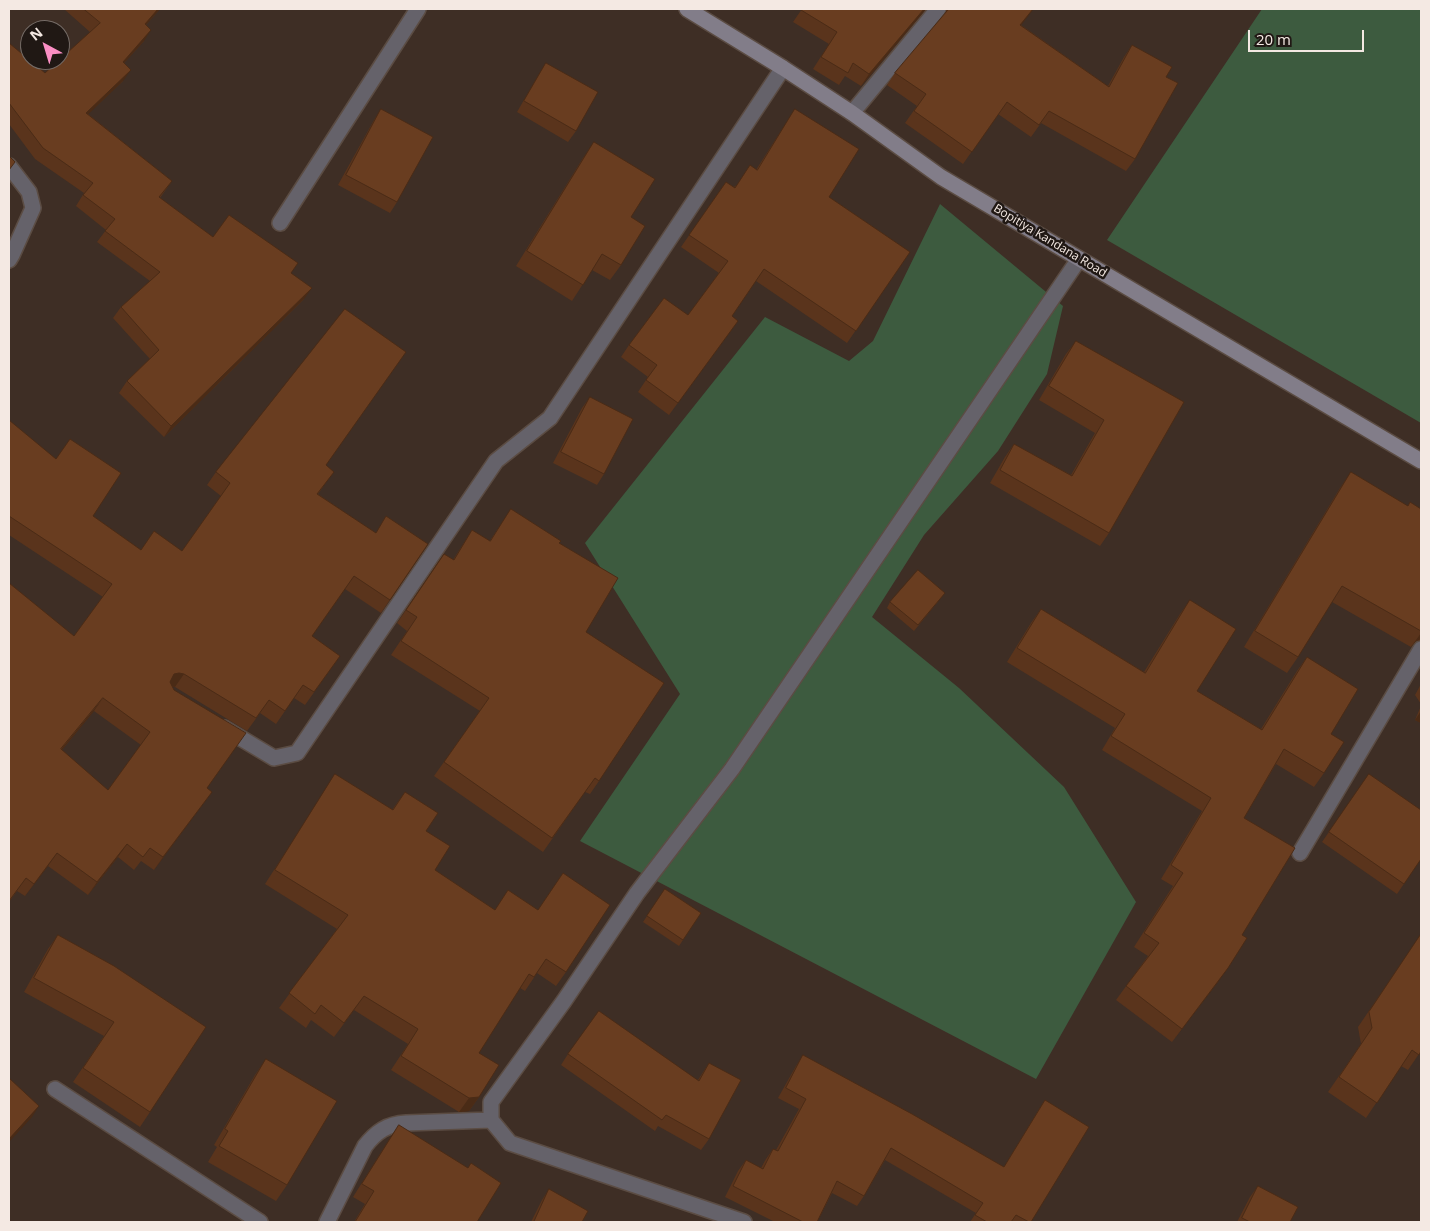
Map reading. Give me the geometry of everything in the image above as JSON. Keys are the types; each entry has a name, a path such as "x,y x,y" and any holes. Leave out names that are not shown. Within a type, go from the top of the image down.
{"main road":[{"name":"Bopitiya Kandana Road","path":"687,9 852,113 941,177 1421,461"}],"street":[{"path":"280,223 418,9"},
{"path":"852,113 938,9"},
{"path":"210,719 274,758 297,753 496,461 550,418 783,68"},
{"path":"9,166 28,192 33,208 9,260"},
{"path":"744,1222 510,1143 491,1120 491,1102 564,1002 637,893 732,769 1079,259"},
{"path":"1300,852 1421,649"},
{"path":"55,1089 260,1222"},
{"path":"328,1222 365,1146 372,1136 383,1128 406,1122 491,1120"}],"green space":[{"path":"1262,9 1421,9 1421,423 1107,240"},
{"path":"940,204 1063,306 1047,374 998,451 924,535 872,617 959,688 1064,787 1136,902 1036,1079 580,841 680,694 585,543 765,317 849,361 873,341"}],"building":[{"path":"84,9 158,9 145,24 151,30 123,62 131,70 86,113 172,181 159,197 213,237 229,215 298,263 291,273 312,288 171,426 127,381 159,350 121,307 160,272 105,231 115,219 83,195 93,183 43,148 9,103 9,43 20,52 20,70 41,70 45,73 48,70 70,70 70,50 100,23"},
{"path":"802,9 924,9 869,74 853,63 848,73 821,57 837,32"},
{"path":"949,9 1033,9 1020,25 1109,87 1132,45 1172,67 1166,77 1178,83 1135,159 1049,111 1039,125 1007,102 972,152 914,111 926,94 895,73"},
{"path":"546,63 598,92 576,131 524,101"},
{"path":"381,109 433,137 397,202 346,175"},
{"path":"795,109 859,149 829,197 910,252 856,331 764,269 732,316 738,321 678,403 646,380 657,365 629,345 664,298 688,315 728,261 689,235 726,182 735,188 750,165 757,170"},
{"path":"594,142 655,179 631,217 645,226 621,265 602,254 583,285 527,251"},
{"path":"9,156 15,162 9,170"},
{"path":"345,309 406,352 326,465 334,472 317,494 376,533 386,516 428,544 390,600 354,576 312,636 340,656 314,692 303,685 285,711 269,700 256,718 184,674 174,674 170,682 174,690 246,733 207,788 212,792 163,857 150,848 143,857 127,844 97,882 57,853 34,884 26,878 9,901 9,583 74,636 112,584 9,516 9,420 56,459 70,439 121,473 93,516 141,550 154,531 182,551 230,483 216,472","holes":["103,698 150,732 108,790 61,749"]},
{"path":"1076,341 1184,402 1109,533 1000,470 1014,444 1072,476 1104,420 1049,386"},
{"path":"590,397 633,419 604,474 561,452"},
{"path":"1351,472 1408,506 1410,502 1421,509 1421,631 1342,586 1298,657 1255,631"},
{"path":"511,509 561,541 559,543 618,578 586,632 664,683 599,781 595,778 552,838 444,762 489,698 401,641 417,617 406,610 444,554 454,560 472,530 490,541"},
{"path":"918,570 945,593 918,625 890,602"},
{"path":"1190,600 1236,629 1197,691 1262,730 1307,657 1358,689 1331,734 1344,742 1324,773 1284,749 1244,818 1295,848 1242,935 1247,938 1228,968 1182,1029 1126,986 1159,943 1144,933 1183,873 1171,865 1211,798 1111,736 1125,714 1017,648 1041,609 1145,673"},
{"path":"335,774 393,810 405,792 438,813 426,831 450,846 435,870 495,910 508,890 538,910 563,873 610,905 566,972 546,959 534,977 529,974 479,1053 499,1065 479,1097 469,1098 401,1056 418,1029 364,996 344,1023 321,1005 315,1014 289,993 348,915 275,870"},
{"path":"1369,774 1421,810 1421,859 1404,884 1329,832"},
{"path":"665,889 701,913 683,940 647,916"},
{"path":"1421,934 1421,1051 1419,1055 1412,1050 1377,1103 1339,1077 1372,1028 1369,1012"},
{"path":"58,935 114,966 206,1027 150,1112 83,1068 114,1022 34,978"},
{"path":"599,1011 699,1081 709,1063 741,1080 709,1139 666,1115 662,1120 568,1054"},
{"path":"803,1055 912,1114 1004,1167 1045,1100 1089,1127 1031,1222 1016,1215 1011,1222 987,1222 975,1215 983,1203 891,1148 864,1196 837,1181 817,1222 803,1222 733,1186 746,1160 763,1169 773,1149 778,1151 806,1099 786,1088"},
{"path":"266,1059 337,1101 287,1185 219,1146 228,1131 225,1129"},
{"path":"9,1078 39,1106 9,1139"},
{"path":"399,1125 468,1168 471,1163 501,1183 477,1222 355,1222 374,1191 362,1184"},
{"path":"1258,1186 1298,1207 1290,1222 1250,1222 1242,1218"},
{"path":"549,1189 588,1211 582,1222 534,1222"}]}
